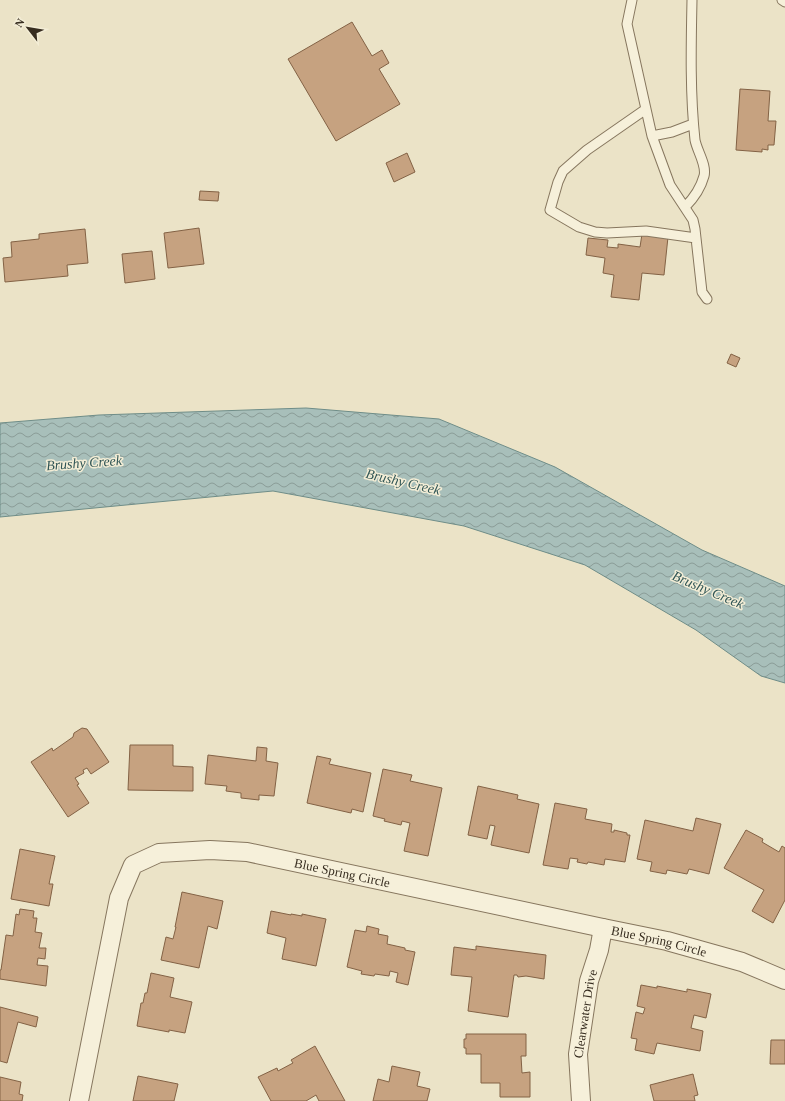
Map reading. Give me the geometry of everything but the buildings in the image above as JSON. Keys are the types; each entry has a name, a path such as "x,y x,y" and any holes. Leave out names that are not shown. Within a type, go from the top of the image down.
{"street":[{"name":"Blue Spring Circle","path":"79,1101 119,898 133,865 159,853 210,850 246,852 667,941 742,962 785,980"},
{"name":"Clearwater Drive","path":"581,1101 578,1054 590,981 599,950 603,928"}],"lane":[{"path":"632,0 627,24 652,136 670,185 693,220 702,292 707,299"},
{"path":"685,207 692,200 704,175 704,169 696,145 693,124 691,48 692,0"},
{"path":"646,109 587,150 563,172 558,182 550,210 579,228 595,232 607,233 646,231 696,238"},
{"path":"652,136 672,132 693,124"}],"water":[{"name":"Brushy Creek","path":"306,408 439,419 555,467 702,550 785,586 785,683 761,676 696,630 585,565 464,526 273,491 0,517 0,423 99,415"}]}
